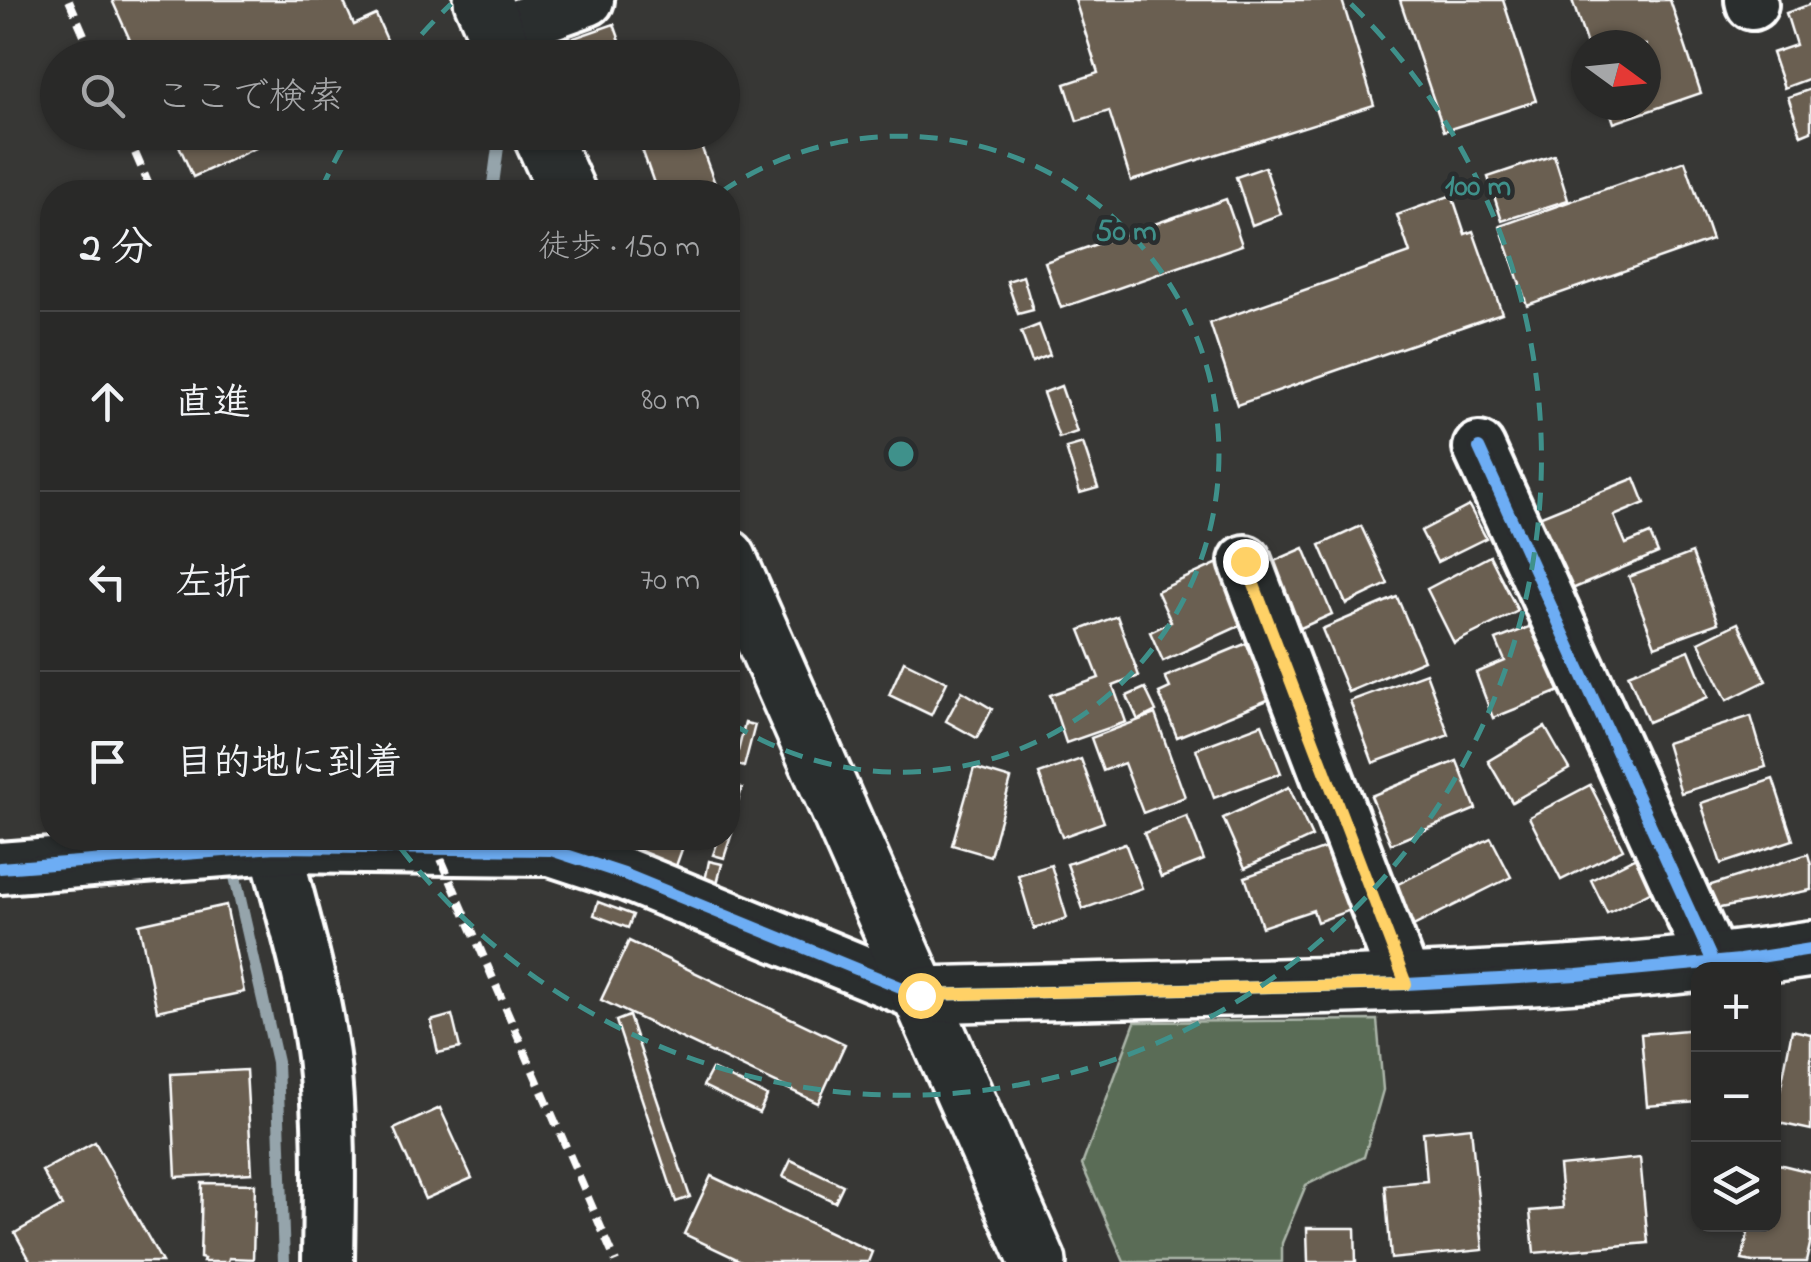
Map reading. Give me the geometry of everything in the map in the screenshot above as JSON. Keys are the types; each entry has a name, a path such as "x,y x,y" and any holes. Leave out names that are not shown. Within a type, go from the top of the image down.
{"street":[{"path":"495,30 588,0"},
{"path":"548,150 561,180"},
{"path":"1479,448 1714,962 1811,949"},
{"path":"1245,561 1406,984"},
{"path":"740,585 1038,1262"},
{"path":"0,868 235,850"},
{"path":"275,850 308,974 323,1057 328,1262"},
{"path":"551,850 624,874 920,995 1406,984 1691,964"}],"green space":[{"path":"1377,1020 1383,1090 1364,1157 1306,1185 1282,1243 1282,1262 1124,1262 1082,1165 1135,1022"}],"building":[{"path":"112,0 343,0 354,25 376,15 387,40 130,40"},
{"path":"1075,0 1342,0 1374,105 1131,181 1109,111 1077,121 1065,84 1098,73"},
{"path":"1400,0 1503,0 1536,101 1444,131"},
{"path":"1572,0 1670,0 1701,93 1661,107 1661,30 1582,30"},
{"path":"1811,4 1811,78 1784,88 1772,53 1796,45 1786,13"},
{"path":"614,24 620,40 568,40"},
{"path":"1811,89 1811,131 1801,135 1788,97"},
{"path":"181,150 251,150 193,177"},
{"path":"642,150 703,150 714,180 653,180"},
{"path":"1554,155 1568,200 1502,221 1488,177"},
{"path":"1685,161 1712,240 1527,305 1500,226"},
{"path":"1265,167 1281,214 1252,225 1236,177"},
{"path":"1452,195 1465,234 1473,231 1502,313 1237,405 1210,323 1410,253 1397,215"},
{"path":"1226,199 1242,245 1061,308 1045,262"},
{"path":"1023,276 1033,310 1018,314 1007,281"},
{"path":"1039,325 1050,355 1032,362 1021,332"},
{"path":"1061,386 1077,432 1059,438 1043,393"},
{"path":"1083,443 1098,488 1080,493 1066,448"},
{"path":"1635,478 1645,503 1614,516 1626,544 1650,534 1658,553 1560,594 1529,521"},
{"path":"1469,506 1486,538 1437,562 1421,531"},
{"path":"1361,526 1388,584 1346,604 1320,545"},
{"path":"1304,548 1332,614 1294,631 1265,565"},
{"path":"1692,553 1718,623 1655,646 1629,577"},
{"path":"1490,556 1518,611 1454,643 1427,589"},
{"path":"1229,558 1246,623 1163,661 1150,632 1171,622 1157,591"},
{"path":"1397,597 1424,660 1348,692 1322,629"},
{"path":"1117,616 1139,676 1113,686 1126,722 1066,743 1050,695 1099,678 1080,630"},
{"path":"1539,623 1565,689 1493,718 1476,673 1505,661 1496,640"},
{"path":"1738,623 1766,681 1727,700 1699,642"},
{"path":"1257,639 1280,695 1177,737 1159,693 1170,688 1165,677"},
{"path":"1689,650 1708,697 1648,722 1628,674"},
{"path":"904,661 947,682 931,715 889,695"},
{"path":"1426,673 1449,735 1373,763 1350,701"},
{"path":"1145,688 1156,711 1138,720 1127,696"},
{"path":"962,691 992,709 977,738 946,721"},
{"path":"1155,714 1185,797 1143,813 1124,763 1103,771 1091,738"},
{"path":"1751,716 1766,767 1681,793 1666,743"},
{"path":"745,723 755,725 744,767 740,766"},
{"path":"1262,724 1281,773 1214,798 1196,749"},
{"path":"1545,727 1569,769 1512,802 1488,761"},
{"path":"1081,759 1104,822 1062,837 1039,774"},
{"path":"1457,761 1476,809 1391,844 1371,796"},
{"path":"974,768 1011,779 990,856 952,845"},
{"path":"1773,779 1793,840 1721,864 1701,803"},
{"path":"1590,785 1623,849 1561,880 1529,817"},
{"path":"1289,787 1312,837 1245,868 1223,818"},
{"path":"1187,816 1204,860 1161,877 1144,833"},
{"path":"1491,838 1511,877 1407,929 1388,889"},
{"path":"1125,843 1142,888 1083,909 1067,864"},
{"path":"1334,845 1356,908 1317,922 1313,910 1262,927 1245,877"},
{"path":"625,850 682,850 675,869"},
{"path":"715,850 727,850 724,858 713,855"},
{"path":"1642,854 1658,888 1607,913 1591,880"},
{"path":"1808,854 1811,890 1715,909 1708,886"},
{"path":"709,861 722,864 717,884 705,881"},
{"path":"1051,865 1067,918 1034,929 1018,875"},
{"path":"598,902 633,915 628,928 594,915"},
{"path":"226,905 244,992 157,1011 139,924"},
{"path":"629,941 845,1044 818,1103 601,1000"},
{"path":"452,1015 460,1048 438,1053 431,1021"},
{"path":"629,1016 690,1197 676,1202 616,1021"},
{"path":"1691,1030 1691,1103 1647,1106 1641,1034"},
{"path":"1792,1030 1811,1034 1811,1130 1781,1124 1781,1086"},
{"path":"712,1069 767,1096 759,1113 703,1086"},
{"path":"246,1070 252,1173 176,1177 171,1074"},
{"path":"440,1108 472,1178 425,1199 394,1129"},
{"path":"1471,1127 1483,1250 1391,1259 1385,1185 1427,1181 1423,1132"},
{"path":"95,1142 162,1262 31,1262 15,1233 62,1206 42,1171"},
{"path":"1640,1158 1648,1243 1534,1253 1530,1211 1563,1208 1559,1166"},
{"path":"791,1160 843,1185 835,1202 783,1177"},
{"path":"1781,1165 1811,1172 1811,1240 1806,1262 1742,1260 1748,1232 1781,1232"},
{"path":"711,1176 872,1252 868,1262 743,1262 684,1234"},
{"path":"202,1183 255,1184 253,1259 203,1262 200,1258"},
{"path":"1307,1228 1355,1228 1356,1262 1308,1262"}],"waterway":[{"path":"494,180 498,150"},
{"path":"231,859 277,1062 284,1262"}],"railway":[{"path":"69,0 86,40"},
{"path":"134,150 147,180"},
{"path":"437,850 616,1262"}],"cycle path":[{"path":"1479,448 1713,962"},
{"path":"0,868 236,850"},
{"path":"551,850 624,874 920,995 1406,984 1577,975 1740,960 1811,949"}],"route":[{"path":"920,995 1406,984 1245,561"}]}
